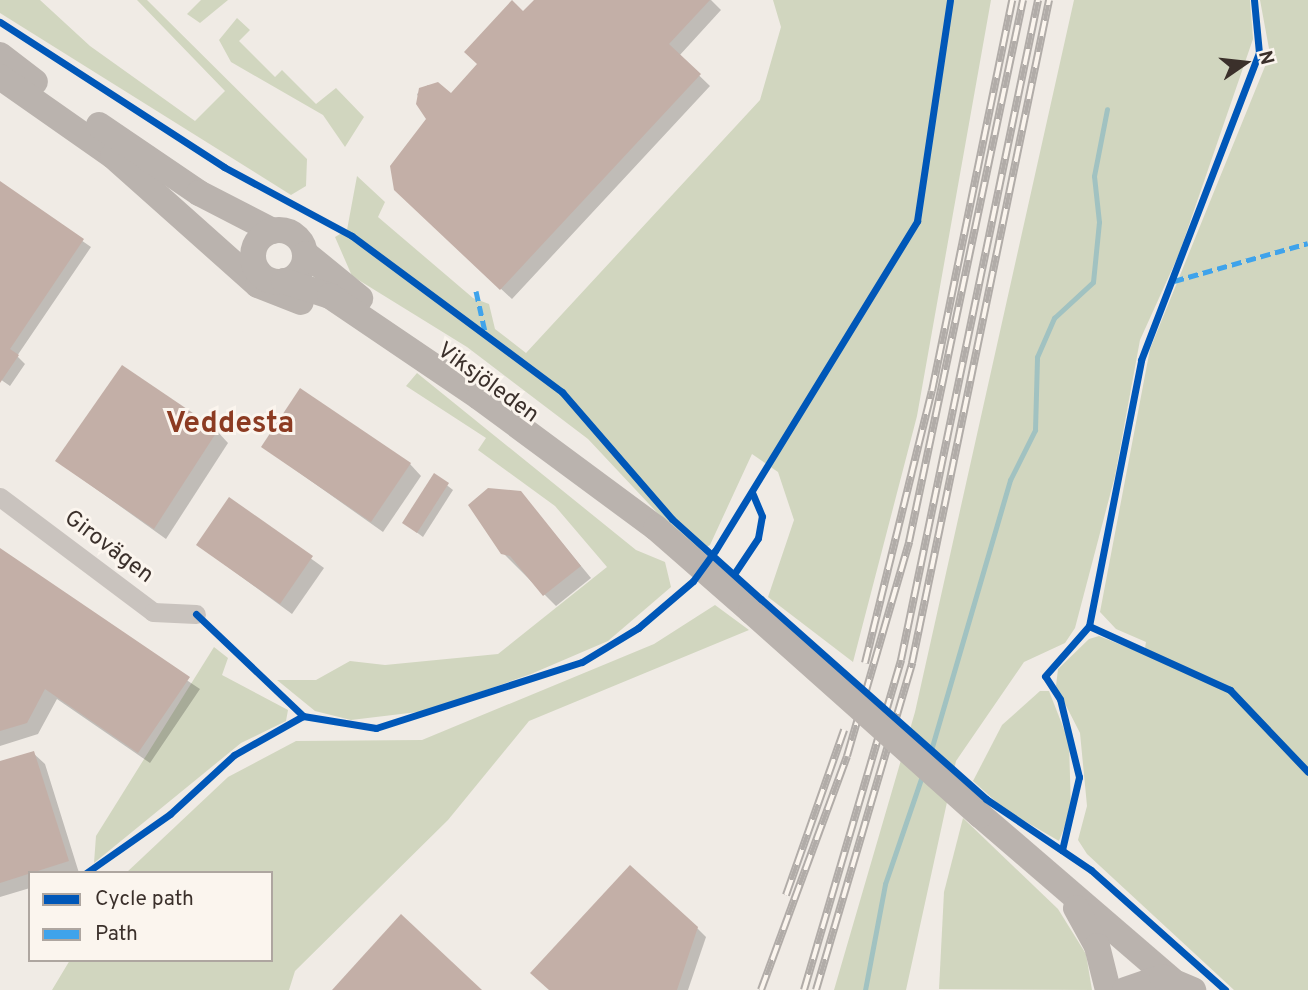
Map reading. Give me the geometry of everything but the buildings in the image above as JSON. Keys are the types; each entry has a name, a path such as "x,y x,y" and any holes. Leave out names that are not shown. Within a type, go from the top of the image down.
{"main road":[{"path":"0,55 199,193 273,231 293,237 306,254 302,270 284,281 268,278 254,262 257,240 273,231"},
{"name":"Viksjöleden","path":"0,77 113,156 203,211 254,262"},
{"name":"Viksjöleden","path":"113,156 258,285 360,318"},
{"name":"Viksjöleden","path":"306,254 537,420 1068,894 1182,984"},
{"name":"Viksjöleden","path":"284,281 330,296 656,528"},
{"name":"Viksjöleden","path":"1068,894 1097,946 1108,990"},
{"path":"1125,990 1144,980 1182,984"}],"street":[{"name":"Girovägen","path":"0,497 153,612 196,614"}],"green space":[{"path":"0,0 40,0 90,46 195,121 225,91 137,0 147,0 307,159 306,186 291,195 0,13"},
{"path":"201,0 228,0 200,23 187,14"},
{"path":"773,0 991,0 917,416 853,662 768,597 794,520 778,472 752,454 710,545 695,553 588,439 467,347 352,276 335,237 347,230 357,176 385,202 378,217 473,298 489,304 495,329 526,353 760,100 781,27"},
{"path":"1074,0 1250,0 1253,39 1179,254 1140,340 1115,476 1075,628 1065,643 1024,662 956,761 906,990 834,990 915,712"},
{"path":"1260,0 1308,0 1308,990 1234,990 1087,854 1078,840 1087,806 1080,733 1056,686 1058,669 1089,639 1099,636 1144,654 1146,642 1116,629 1100,612 1150,349 1270,54"},
{"path":"237,18 250,30 239,41 275,77 282,70 316,104 336,88 364,117 345,147 323,115 231,62 219,40"},
{"path":"417,373 636,550 665,562 671,587 608,641 531,674 426,711 351,720 315,711 277,680 316,680 350,661 385,665 498,654 607,567 555,506 478,450 486,438 406,386"},
{"path":"715,605 749,630 529,721 448,820 295,971 289,990 52,990 69,962 273,962 273,871 128,871 228,777 296,741 422,740 654,644"},
{"path":"214,647 228,658 222,675 288,710 286,721 241,743 94,863 96,836"},
{"path":"1040,691 1049,691 1069,742 1071,810 1059,841 1004,809 973,781 1002,725"},
{"path":"963,818 1058,909 1086,954 1092,990 939,989 944,892"}],"waterway":[{"path":"929,757 1010,480 1035,430 1037,357 1054,318 1093,282 1099,222 1094,176 1107,109"},
{"path":"865,990 885,884 922,776"}],"railway":[{"path":"865,663 932,391 1012,0"},
{"path":"761,990 847,756 909,542 1023,0"},
{"path":"804,990 901,660 1038,0"},
{"path":"816,990 912,663 1049,0"},
{"path":"786,895 844,730"}],"marked path":[{"path":"1174,281 1308,243"},
{"path":"476,291 486,336"}],"cycle path":[{"path":"196,614 303,716 376,728 582,662 638,628 693,581 715,551 917,221 950,0"},
{"path":"1062,850 1079,777 1060,699 1045,676 1089,626 1141,360 1259,53 1254,0"},
{"path":"0,22 224,167 352,236 562,392 672,519 986,799 1091,870 1225,990"},
{"path":"734,574 758,538 762,516 752,493"},
{"path":"1089,626 1230,690 1308,772"},
{"path":"89,871 170,814 234,755 303,716"}],"district":[{"name":"Veddesta","path":"230,425"}]}
